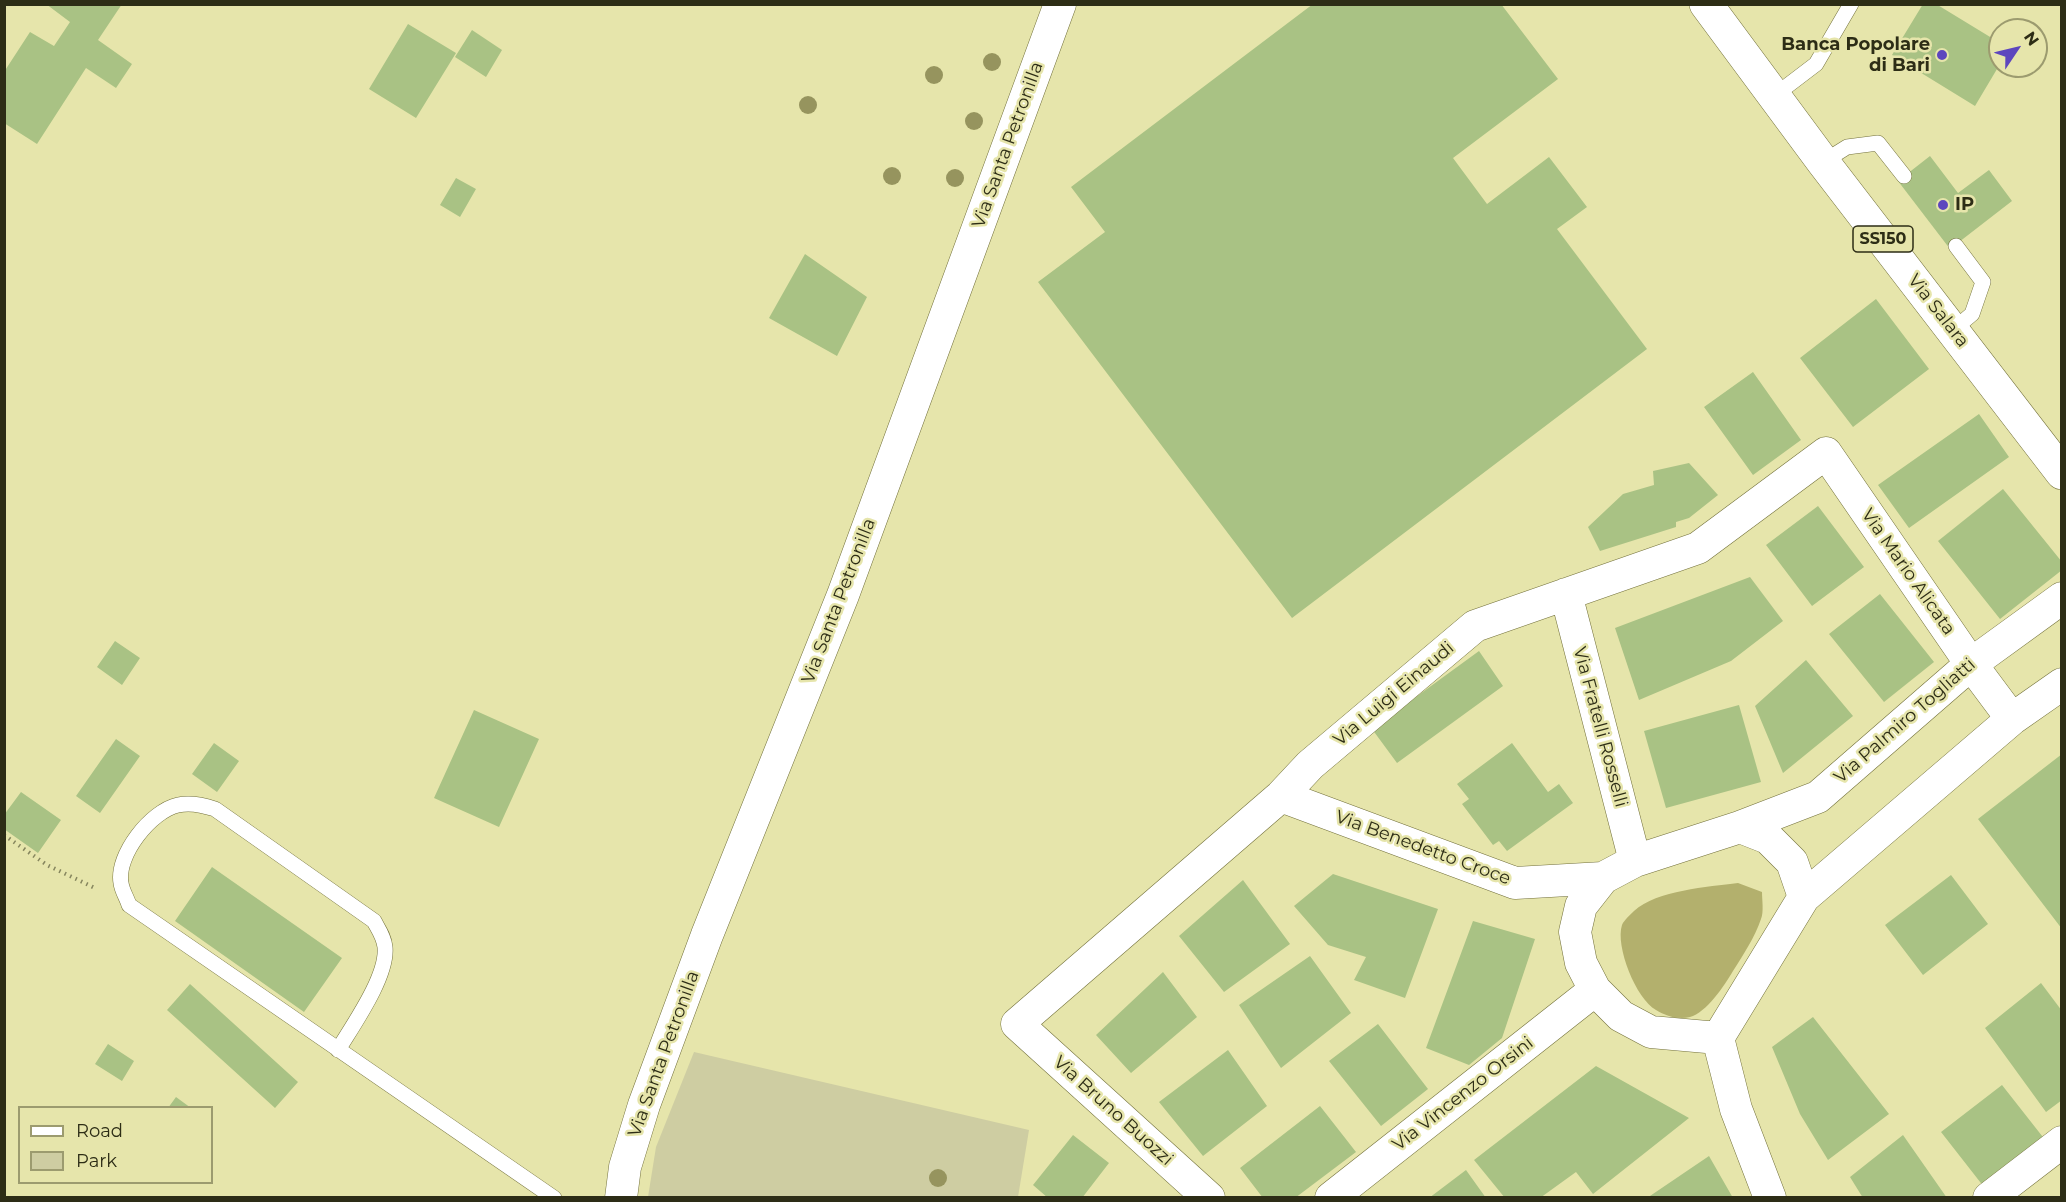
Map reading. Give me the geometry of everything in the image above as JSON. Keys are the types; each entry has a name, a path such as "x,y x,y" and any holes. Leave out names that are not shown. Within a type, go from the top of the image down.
{"main road":[{"name":"Via Salara","path":"1706,4 1823,162 2061,473"}],"street":[{"name":"Via Santa Petronilla","path":"621,1197 625,1167 644,1105 707,935 843,595 1060,4"},
{"name":"Via Luigi Einaudi","path":"1017,1024 1281,796 1310,765 1474,626 1698,548 1826,453"},
{"name":"Via Mario Alicata","path":"1826,453 2012,720"},
{"name":"Via Fratelli Rosselli","path":"1566,594 1635,861"},
{"name":"Via Palmiro Togliatti","path":"1740,827 1818,797 1971,664 2061,598"},
{"path":"1770,1197 1736,1109 1718,1038 1804,897 2012,720 2061,684"},
{"name":"Via Benedetto Croce","path":"1281,796 1515,884 1603,878"},
{"path":"1718,1038 1651,1032 1622,1016 1595,990 1581,963 1575,932 1581,906 1603,878 1635,861 1740,827 1768,838 1792,862 1804,897"},
{"name":"Via Vincenzo Orsini","path":"1331,1197 1595,990"},
{"name":"Via Bruno Buozzi","path":"1017,1024 1209,1197"},
{"path":"1989,1197 2061,1142"}],"lane":[{"path":"1774,96 1816,64 1851,4"},
{"path":"1823,162 1847,147 1878,142 1904,176"},
{"path":"1953,330 1972,314 1983,282 1956,246"},
{"path":"338,1050 374,989 384,959 385,948 381,932 374,921 215,809 200,804 177,805 158,815 132,841 121,866 121,884 129,905 338,1050 554,1197"}],"path":[{"path":"4,835 47,864 129,905"}],"green space":[{"path":"694,1052 1029,1130 1018,1197 648,1197 656,1147"}],"shaded area":[{"path":"1738,883 1762,892 1762,913 1752,939 1730,977 1702,1010 1690,1017 1677,1018 1656,1010 1641,995 1624,958 1621,934 1623,923 1634,911 1656,898 1698,888"}],"building":[{"path":"46,4 122,4 98,40 132,64 116,88 86,68 37,144 4,123 4,72 30,32 54,46 70,22"},
{"path":"1313,4 1501,4 1558,79 1453,158 1487,204 1549,157 1587,207 1557,229 1647,349 1292,618 1038,282 1105,232 1071,187"},
{"path":"1923,4 1936,4 1988,36 1988,78 1992,78 1975,106 1892,55"},
{"path":"408,24 456,53 416,118 369,89"},
{"path":"472,30 502,50 486,77 455,57"},
{"path":"1930,156 1958,193 1989,170 2012,201 1950,249 1898,181"},
{"path":"456,178 476,189 460,217 440,205"},
{"path":"805,254 867,297 837,356 769,318"},
{"path":"1876,299 1929,369 1853,427 1800,358"},
{"path":"1753,372 1801,440 1753,475 1704,407"},
{"path":"1979,414 2009,457 1909,528 1878,485"},
{"path":"1689,463 1718,495 1689,518 1676,522 1676,527 1600,551 1588,527 1623,494 1654,485 1653,471"},
{"path":"2003,489 2062,562 2062,570 2000,619 1938,541"},
{"path":"1818,506 1864,567 1812,606 1766,545"},
{"path":"1750,577 1783,621 1731,661 1639,700 1615,628"},
{"path":"1880,594 1934,662 1884,702 1829,634"},
{"path":"115,641 140,658 122,685 97,667"},
{"path":"1479,651 1503,686 1397,763 1372,729"},
{"path":"1806,660 1853,716 1783,773 1755,706"},
{"path":"1739,705 1761,782 1666,808 1644,731"},
{"path":"474,710 539,739 499,827 434,798"},
{"path":"116,739 140,756 100,813 76,796"},
{"path":"214,743 239,761 217,792 192,774"},
{"path":"1512,743 1548,792 1559,784 1573,803 1507,851 1499,841 1493,845 1462,804 1469,799 1457,784"},
{"path":"2062,754 2062,929 1978,819"},
{"path":"21,792 61,820 38,853 4,829 4,815"},
{"path":"212,867 342,958 304,1012 175,921"},
{"path":"1333,874 1438,909 1405,998 1354,980 1366,957 1328,945 1294,906"},
{"path":"1951,875 1988,924 1923,975 1885,925"},
{"path":"1243,880 1290,944 1224,992 1179,936"},
{"path":"1473,921 1535,939 1502,1038 1469,1065 1426,1048"},
{"path":"1310,956 1351,1013 1281,1068 1239,1005"},
{"path":"1163,972 1197,1017 1131,1073 1096,1035"},
{"path":"2041,983 2062,1011 2062,1100 2046,1112 1985,1028"},
{"path":"190,984 298,1082 275,1108 167,1010"},
{"path":"1813,1017 1889,1114 1828,1160 1800,1114 1772,1047"},
{"path":"1378,1024 1428,1089 1381,1126 1329,1061"},
{"path":"108,1044 134,1061 122,1081 95,1064"},
{"path":"1228,1050 1267,1106 1203,1156 1159,1102"},
{"path":"1596,1066 1689,1118 1593,1194 1576,1172 1540,1198 1505,1198 1474,1160"},
{"path":"2002,1085 2046,1141 1984,1187 1941,1132"},
{"path":"176,1097 188,1106 169,1106"},
{"path":"1320,1106 1356,1152 1295,1198 1263,1198 1240,1168"},
{"path":"1073,1135 1109,1163 1082,1198 1048,1198 1033,1185"},
{"path":"1903,1135 1947,1198 1863,1198 1850,1177"},
{"path":"1709,1156 1733,1198 1647,1198"},
{"path":"1466,1170 1486,1198 1429,1198"}],"place":[{"name":"Banca Popolare di Bari","path":"1942,55"},
{"name":"IP","path":"1943,205"}]}
